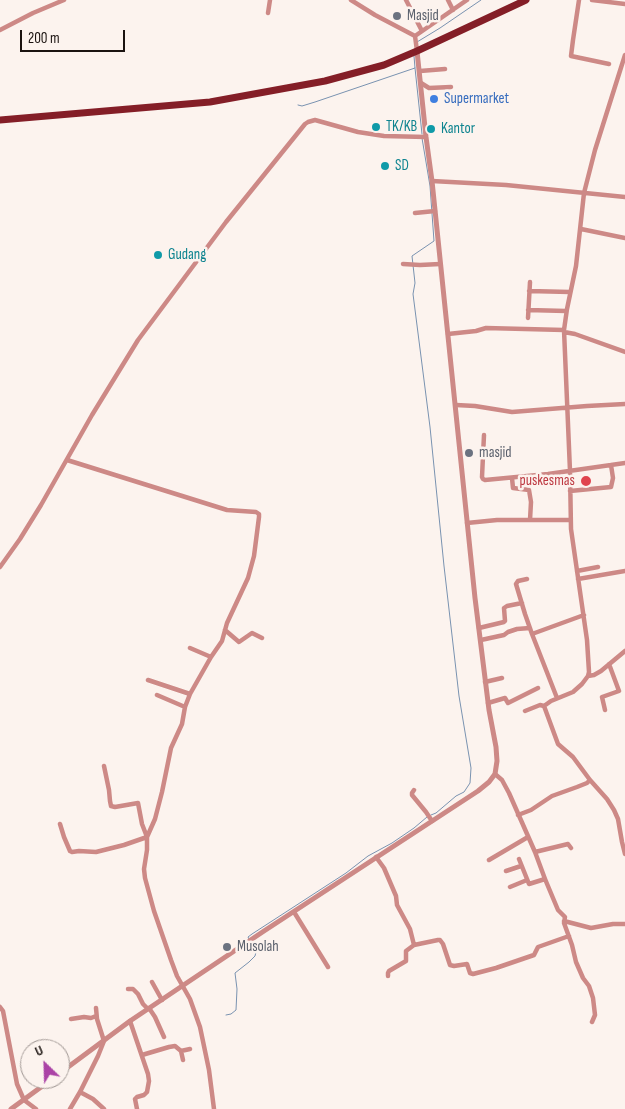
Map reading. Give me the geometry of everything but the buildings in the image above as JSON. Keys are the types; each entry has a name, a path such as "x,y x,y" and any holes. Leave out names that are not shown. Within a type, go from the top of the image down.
{"highway":[{"path":"0,120 210,102 325,81 384,64 416,43 526,0"}],"street":[{"path":"0,30 51,2 64,0"},
{"path":"268,13 270,0"},
{"path":"352,0 416,43"},
{"path":"406,0 422,31"},
{"path":"448,0 453,10"},
{"path":"70,1066 130,1021 246,942 294,912 431,819 478,791 495,774 497,761 480,640 432,181 423,137 421,83 416,43 422,31 467,0"},
{"path":"579,0 572,56 609,64"},
{"path":"592,0 625,4"},
{"path":"544,706 547,702 577,689 588,676 588,651 584,616 570,529 570,471 564,331 566,311 576,266 584,193 595,150 625,54"},
{"path":"420,71 445,69"},
{"path":"618,80 625,82"},
{"path":"421,83 429,88 450,87"},
{"path":"0,568 32,519 138,340 238,207 305,124 315,120 358,132 384,136 423,137"},
{"path":"432,181 506,185 625,197"},
{"path":"415,213 435,211"},
{"path":"580,228 625,238"},
{"path":"403,264 440,264"},
{"path":"528,318 530,282"},
{"path":"529,291 570,292"},
{"path":"528,310 566,311"},
{"path":"448,334 486,328 564,331 625,352"},
{"path":"456,405 512,412 625,404"},
{"path":"484,435 482,478 487,481 625,463"},
{"path":"60,824 72,852 96,852 147,837 155,819 169,756 182,724 190,694 222,641 248,578 254,556 259,517 259,514 256,512 227,510 67,460"},
{"path":"570,491 611,487 613,478 611,465"},
{"path":"512,478 513,488 529,490 530,520"},
{"path":"467,523 497,520 570,520"},
{"path":"577,571 598,567"},
{"path":"578,579 625,571"},
{"path":"527,579 516,582 532,634 557,698"},
{"path":"479,628 504,622 504,608 522,604"},
{"path":"532,634 584,616"},
{"path":"480,640 504,635 517,629 530,628"},
{"path":"225,630 239,642 252,633 262,638"},
{"path":"190,648 211,657"},
{"path":"588,676 597,674 625,652"},
{"path":"605,710 602,697 619,691 609,664"},
{"path":"485,682 502,678"},
{"path":"148,680 190,694"},
{"path":"488,703 505,698 508,703 538,688"},
{"path":"157,695 185,707"},
{"path":"526,711 540,705 544,706"},
{"path":"544,706 558,744 573,757 614,810 623,835 625,854"},
{"path":"104,766 110,790 111,806 138,803 142,824 147,837 145,878 154,912 171,960 190,999 202,1036 214,1109"},
{"path":"495,774 502,780 558,910 565,917 564,923 576,962 589,986 593,998 595,1011 592,1022"},
{"path":"518,815 531,810 552,796 587,783 590,780"},
{"path":"414,790 412,794 431,819"},
{"path":"488,860 528,838"},
{"path":"534,852 568,844 572,848"},
{"path":"376,857 384,868 397,905 410,929 414,945"},
{"path":"518,859 529,884 545,880"},
{"path":"506,871 521,866"},
{"path":"510,887 527,880"},
{"path":"294,912 328,967"},
{"path":"564,921 591,928 625,924"},
{"path":"388,976 389,971 406,961 406,951 414,945 440,940 444,944 450,965 467,964 470,973 473,974 534,955 538,947 569,936"},
{"path":"152,982 162,1000"},
{"path":"128,989 133,989 138,994 143,1004 155,1017 164,1037"},
{"path":"0,1007 3,1011 17,1084 24,1100 36,1109"},
{"path":"70,1109 104,1041 96,1016 96,1008"},
{"path":"71,1019 96,1016"},
{"path":"130,1021 148,1074 148,1088 145,1094 135,1099 137,1109"},
{"path":"142,1055 168,1046 177,1047 181,1051 183,1060"},
{"path":"181,1051 190,1049"},
{"path":"12,1109 39,1089"},
{"path":"80,1092 93,1099 104,1109"}],"waterway":[{"path":"417,42 481,0"},
{"path":"298,105 302,106 315,102 415,68 414,56"},
{"path":"415,68 422,134"},
{"path":"422,138 430,186 434,241 412,256 415,283 413,294 430,427 459,696 471,768 470,783 464,792 431,815"},
{"path":"249,939 248,937 252,934 346,873 368,856 392,843 427,817"},
{"path":"226,1015 236,1010 237,989 235,973 255,956 256,952 251,943"}],"place":[{"name":"Masjid","path":"397,16"},
{"name":"Supermarket","path":"434,99"},
{"name":"TK/KB","path":"376,127"},
{"name":"Kantor","path":"431,129"},
{"name":"SD","path":"385,166"},
{"name":"Gudang","path":"158,255"},
{"name":"masjid","path":"469,453"},
{"name":"puskesmas","path":"586,481"},
{"name":"Musolah","path":"227,947"}]}
